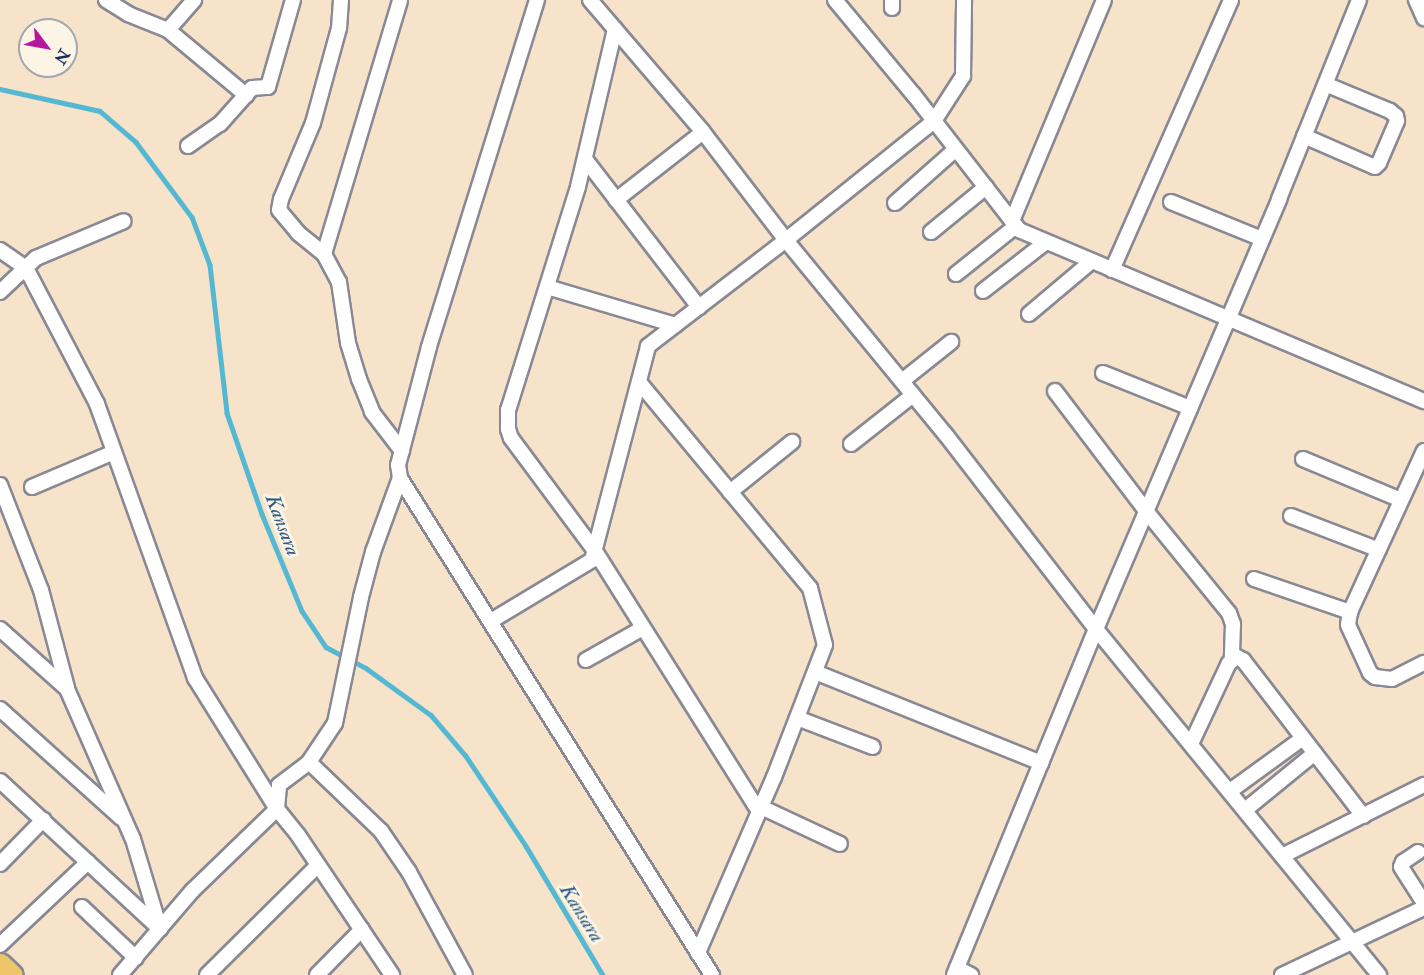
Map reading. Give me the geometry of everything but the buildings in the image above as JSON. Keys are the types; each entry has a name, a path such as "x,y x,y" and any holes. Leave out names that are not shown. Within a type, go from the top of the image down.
{"highway":[{"path":"0,964 12,975"}],"street":[{"path":"106,0 128,14 168,30 246,95"},
{"path":"168,30 194,0"},
{"path":"188,146 220,124 252,88 268,87 293,0"},
{"path":"341,0 339,28 313,123 292,178 280,199 279,210 298,233 324,254 339,282 348,343 372,412 402,451"},
{"path":"324,254 400,0"},
{"path":"537,0 429,347 398,465 400,478 712,975"},
{"path":"590,0 703,132 786,240 902,381 1096,629 1379,975"},
{"path":"835,0 934,121 1014,224 1046,242 1424,401"},
{"path":"491,621 592,560 648,346 786,240 934,121 963,76 964,0"},
{"path":"956,274 1014,224 1104,0"},
{"path":"1112,270 1232,0"},
{"path":"971,975 955,972 1096,629 1262,239 1359,0"},
{"path":"1416,0 1424,18"},
{"path":"615,29 585,159 508,410 508,429 511,438 595,551 760,809 840,844"},
{"path":"1304,136 1375,167 1396,121 1396,116 1390,111 1325,84"},
{"path":"616,200 703,132"},
{"path":"895,203 956,149"},
{"path":"585,159 699,308"},
{"path":"931,232 986,187"},
{"path":"1172,202 1262,239"},
{"path":"0,292 36,258 123,221"},
{"path":"983,291 1046,242"},
{"path":"0,250 26,268 97,404 195,678 277,809 318,865 392,975"},
{"path":"1029,314 1092,261"},
{"path":"547,287 675,325"},
{"path":"902,381 951,342"},
{"path":"1103,373 1190,408"},
{"path":"639,382 810,588 825,645 760,809 698,953"},
{"path":"1054,391 1146,511 1229,613 1233,624 1232,659 1191,744"},
{"path":"851,444 913,395"},
{"path":"730,492 792,442"},
{"path":"1424,451 1350,612 1348,625 1370,673 1375,677 1392,679 1424,663"},
{"path":"32,487 114,452"},
{"path":"1303,459 1401,500"},
{"path":"120,975 192,891 277,809 279,785 309,762 335,723 361,597 373,552 400,478"},
{"path":"1,489 40,590 68,688 125,821 160,929"},
{"path":"1291,516 1378,550"},
{"path":"1254,579 1350,612"},
{"path":"0,628 68,688"},
{"path":"586,660 643,628"},
{"path":"1232,659 1243,660 1363,816"},
{"path":"815,672 1041,763"},
{"path":"0,709 125,821"},
{"path":"797,718 873,747"},
{"path":"1230,791 1303,738"},
{"path":"1245,810 1315,753"},
{"path":"309,762 381,831 409,872 465,975"},
{"path":"1,783 160,929"},
{"path":"1282,856 1424,785"},
{"path":"0,864 43,820"},
{"path":"1282,975 1424,906 1401,867 1403,862 1418,852"},
{"path":"0,945 88,862"},
{"path":"207,975 318,865"},
{"path":"82,907 136,958"},
{"path":"317,975 362,929"}],"waterway":[{"name":"Kansara","path":"0,89 100,111 136,142 192,217 210,265 227,413 262,514 302,611 326,647 366,668 431,715 466,756 526,846 603,975"}]}
